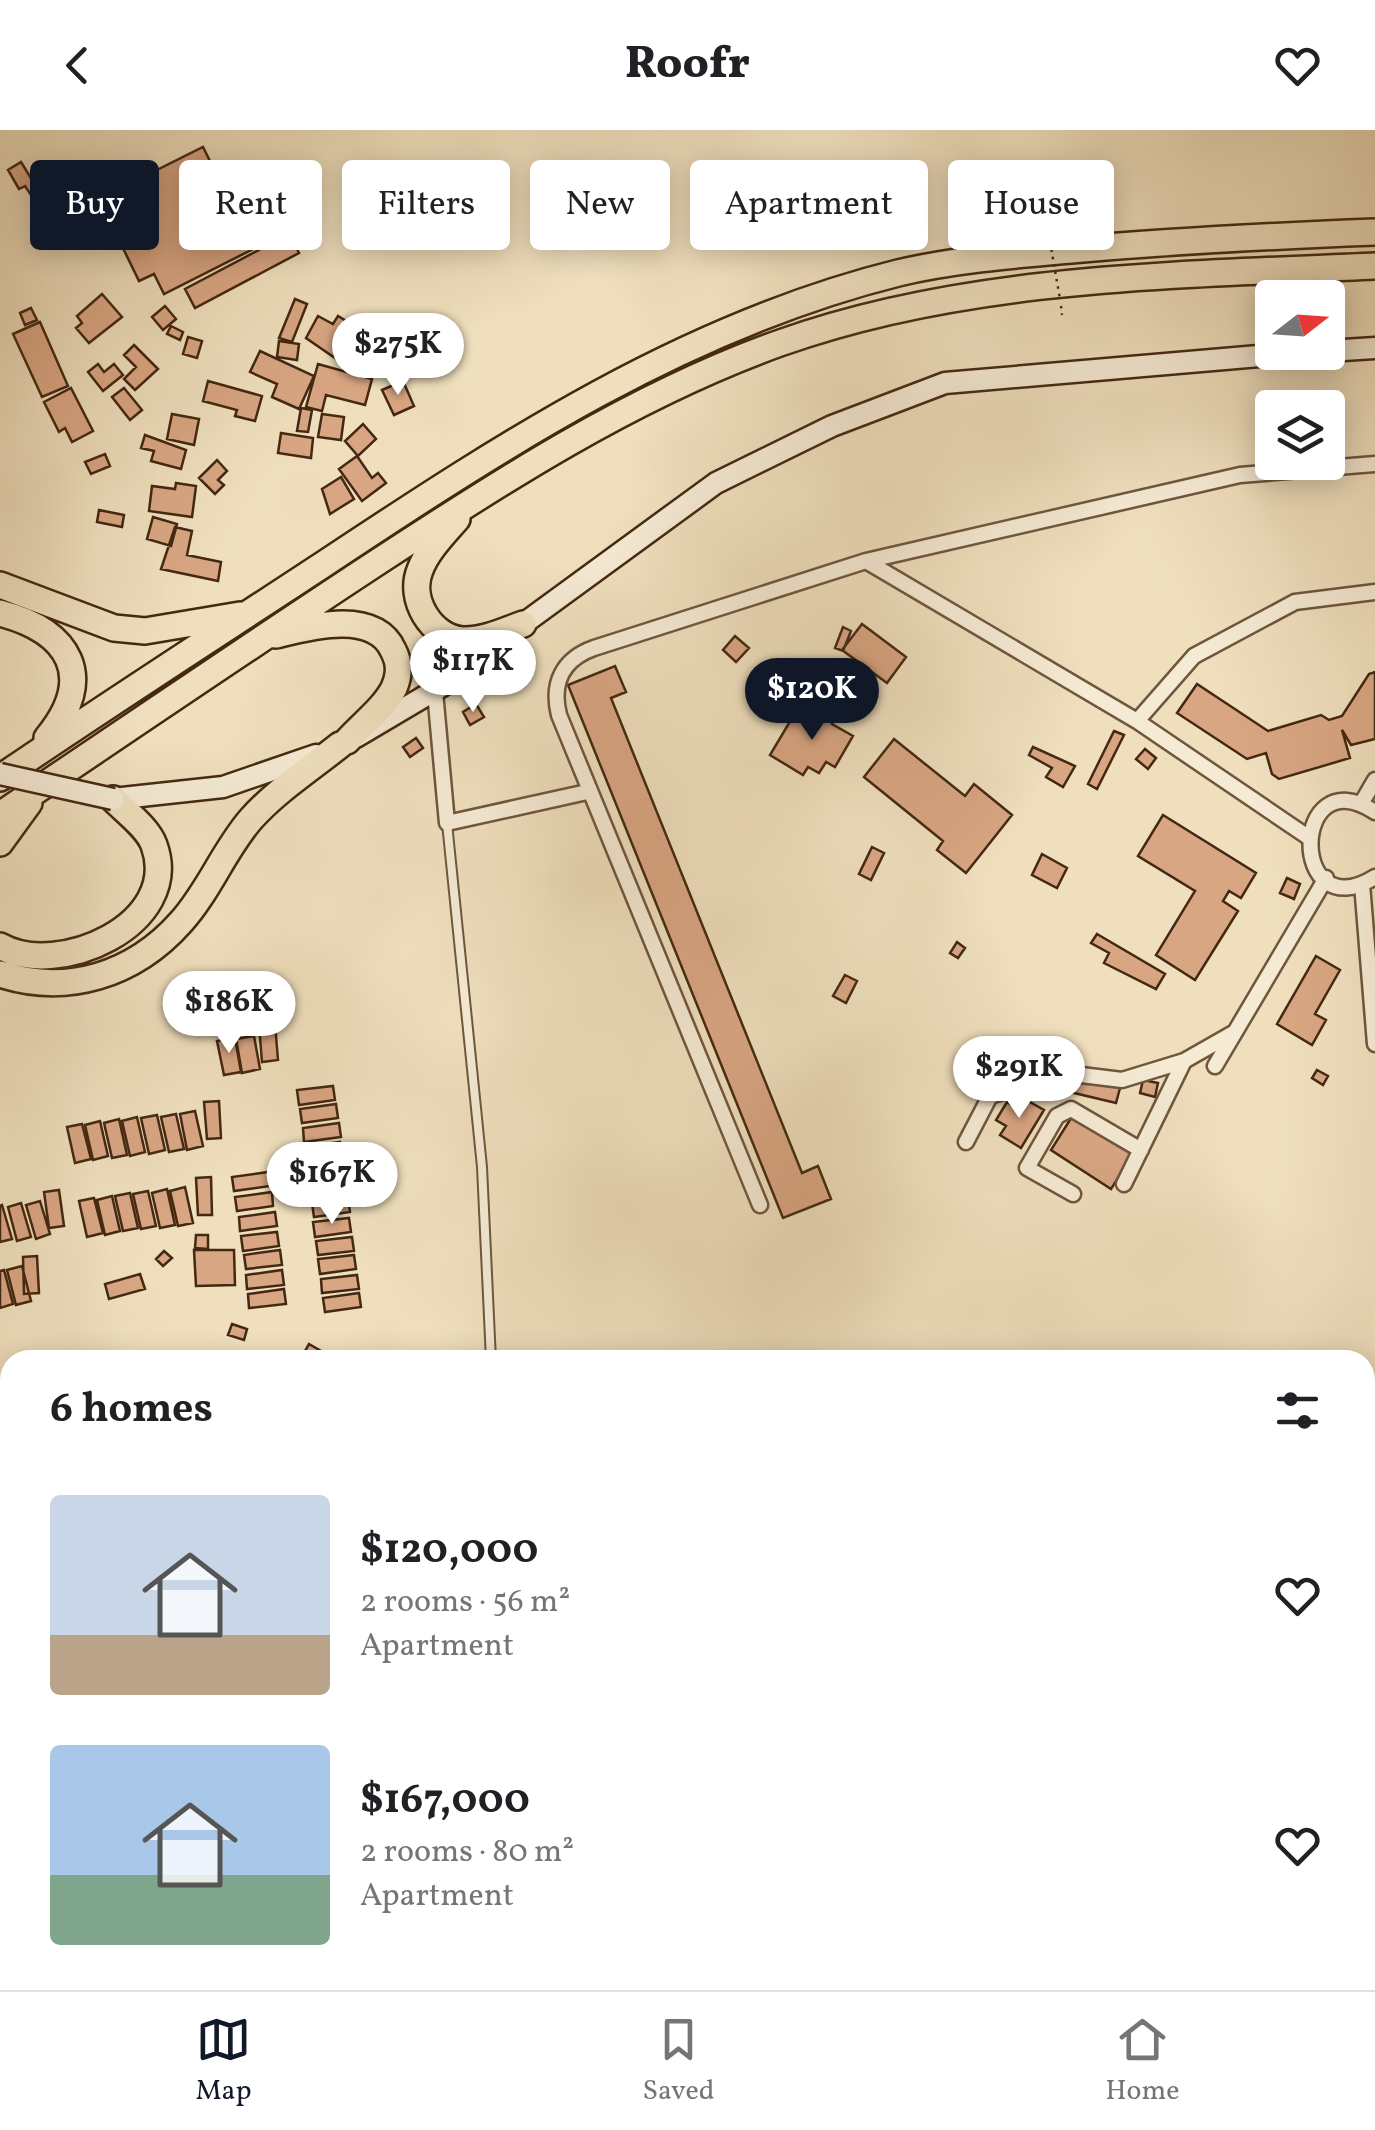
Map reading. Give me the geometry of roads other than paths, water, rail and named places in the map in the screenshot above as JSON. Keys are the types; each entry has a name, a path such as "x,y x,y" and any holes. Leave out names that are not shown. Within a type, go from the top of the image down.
{"highway":[{"path":"0,776 460,474 590,395 692,345 826,294 901,273 1023,254 1178,240 1375,232"},
{"path":"0,815 471,501 690,378 783,341 892,314 1068,283 1375,266"},
{"path":"471,501 419,570 416,590 420,608 431,624 458,640 475,640 522,624"},
{"path":"0,584 114,628 145,631 250,613"},
{"path":"0,613 48,630 71,666 70,704 62,720 26,760"},
{"path":"0,974 37,984 68,984 124,967 181,922 251,819 344,743 396,682 399,662 390,643 374,631 350,624 262,639"},
{"path":"0,843 40,788"},
{"path":"0,946 22,956 52,958 116,934 138,918 156,878 154,843 114,798"}],"main road":[{"path":"1345,350 1375,348"},
{"path":"0,776 114,798 223,787 271,774 344,743 435,692 716,482 817,433 945,383 1255,356"}],"street":[{"path":"760,1205 587,792 556,701 561,673 570,662 594,648 866,562 1240,475 1375,464"},
{"path":"866,562 1137,721 1308,837"},
{"path":"1137,721 1194,656 1295,602 1375,592"},
{"path":"435,692 447,823 587,792"},
{"path":"1361,804 1375,780"},
{"path":"1375,812 1361,804 1334,805 1322,812 1308,837 1312,865 1326,878 1348,886 1368,880 1375,1044"},
{"path":"1216,1066 1326,878"},
{"path":"966,1142 990,1096 1065,1074 1122,1080 1184,1061 1235,1032"},
{"path":"1124,1184 1184,1061"},
{"path":"1072,1194 1027,1168 1056,1116 1070,1109 1141,1150"}],"lane":[{"path":"447,823 482,1168 490,1350"}]}
